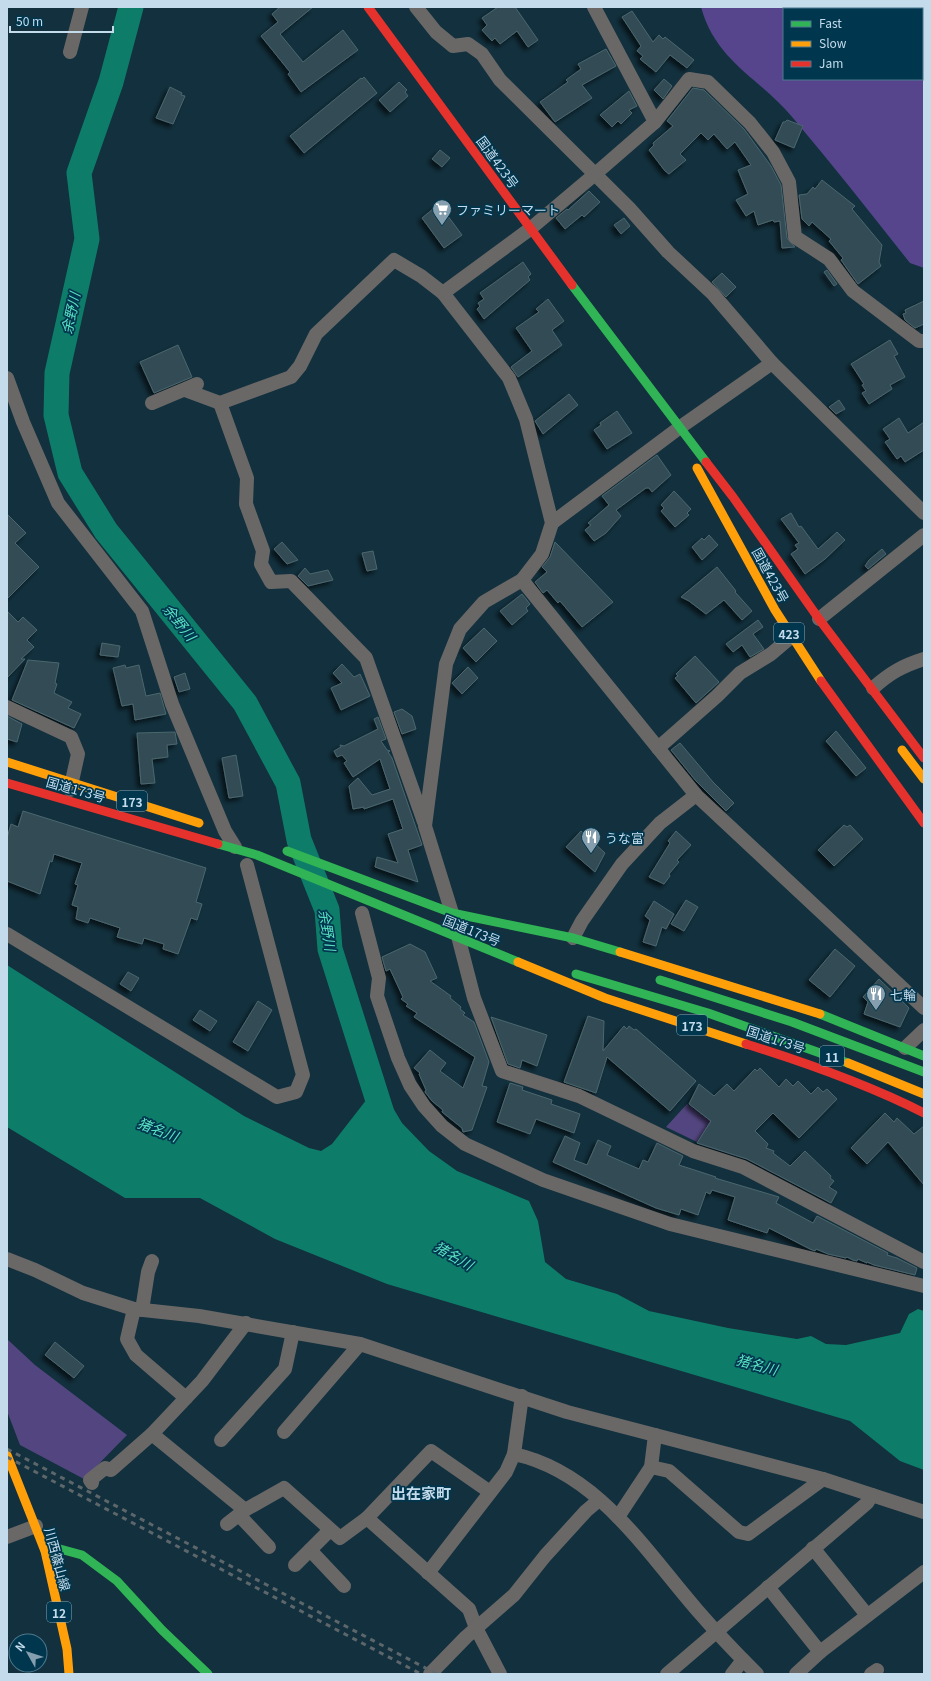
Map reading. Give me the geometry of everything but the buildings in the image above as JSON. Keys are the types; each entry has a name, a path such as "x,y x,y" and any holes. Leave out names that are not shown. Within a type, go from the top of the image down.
{"main road":[{"name":"国道423号","path":"368,7 530,229 734,497 819,619 873,688 924,758"},
{"name":"国道423号","path":"680,428 685,446 802,655 924,822"},
{"path":"734,497 790,595"},
{"path":"741,546 757,562 774,589"},
{"path":"896,741 922,776"},
{"name":"国道173号","path":"7,762 225,831"},
{"name":"国道173号","path":"7,783 67,800 238,841 258,855 605,998 810,1064 888,1095 924,1113"},
{"name":"国道173号","path":"278,848 452,913 573,938 729,985 828,1017 924,1056"},
{"path":"469,916 532,939"},
{"name":"11","path":"477,946 738,1023 833,1056 924,1094"},
{"path":"653,977 842,1040 924,1072"},
{"name":"川西篠山線","path":"7,1455 45,1551 66,1649 69,1674"},
{"path":"45,1551 60,1549 82,1555 117,1581 162,1630 208,1674"}],"street":[{"path":"70,52 82,7"},
{"path":"416,7 436,32 453,46 468,44 482,54 500,80 594,175 629,208 668,252 713,294 772,363 924,513"},
{"path":"594,7 655,122"},
{"path":"443,293 530,229 655,122 689,79 708,82 750,124 773,152 789,182 795,237 830,259 852,292 919,341 924,341"},
{"path":"220,403 291,376 300,366 316,334 394,260 443,293 509,378 526,419 552,523 542,554 522,580 484,602 460,629 446,664 425,826"},
{"path":"552,523 680,428 772,363"},
{"path":"7,378 23,422 58,503 142,611 172,704 225,831 238,841"},
{"path":"152,403 191,387 220,403 247,478 246,504 263,551 261,564 271,582 291,581 366,658 425,826 452,913 474,998 502,1070 579,1096 693,1151 743,1167 924,1262"},
{"path":"819,619 924,535"},
{"path":"522,580 696,795 924,1008"},
{"path":"658,748 717,696 740,673 771,654 791,637"},
{"path":"873,688 890,673 908,664 924,659"},
{"path":"7,708 71,737 78,754 67,800"},
{"path":"573,938 582,921 622,864 660,823 696,795"},
{"path":"7,934 277,1097 296,1092 303,1076 247,865"},
{"path":"362,913 379,978 377,996 398,1058 410,1085 424,1106 442,1126 464,1144 543,1180 670,1224 924,1286"},
{"path":"905,1048 924,1030"},
{"path":"7,1259 35,1270 83,1293 138,1309 246,1323 360,1344 567,1412 823,1479 924,1512"},
{"path":"152,1261 138,1309 127,1339 136,1355 186,1398"},
{"path":"92,1484 90,1480 105,1468 111,1470 152,1434 202,1381 246,1323"},
{"path":"221,1440 285,1368 293,1332"},
{"path":"284,1432 360,1344"},
{"path":"428,1573 506,1472 514,1454 522,1396"},
{"path":"152,1434 242,1513 269,1547"},
{"path":"618,1518 651,1467 655,1435"},
{"path":"227,1524 242,1513 284,1488 306,1506 340,1538 367,1518 431,1451 490,1492"},
{"path":"514,1454 536,1459 583,1485 639,1539 716,1631 757,1674"},
{"path":"651,1467 669,1470 739,1532 748,1534 823,1479"},
{"path":"667,1674 867,1503 872,1494"},
{"path":"430,1674 476,1628 514,1595 545,1556 586,1511 599,1500"},
{"path":"367,1518 469,1609 476,1628 500,1674"},
{"path":"10,1533 36,1526"},
{"path":"295,1565 330,1530"},
{"path":"813,1548 868,1615"},
{"path":"310,1550 344,1586"},
{"path":"796,1674 820,1652 924,1572"},
{"path":"768,1587 820,1652"},
{"path":"732,1674 743,1660"}],"shaded area":[{"path":"701,7 924,7 924,268 910,263 793,118 728,56 717,42 708,26"},
{"path":"687,1104 711,1121 697,1142 666,1127"},
{"path":"7,1339 35,1365 127,1435 84,1479 20,1445 7,1411"}],"water":[{"name":"猪名川","path":"7,965 244,1116 309,1148 321,1151 332,1144 367,1099 386,1096 402,1123 429,1151 457,1171 529,1201 538,1221 545,1262 566,1279 617,1294 649,1311 728,1328 797,1339 811,1336 826,1344 846,1345 900,1333 909,1314 918,1309 924,1311 924,1470 900,1461 850,1421 387,1284 275,1239 200,1198 125,1198 7,1127"}],"waterway":[{"name":"余野川","path":"131,7 111,82 79,173 87,239 57,373 56,415 70,473 106,531 245,703 288,783 299,840 327,910 330,949 387,1129"}],"railway":[{"path":"7,1449 437,1674"},
{"path":"7,1457 421,1674"}],"traffic: fast":[{"path":"572,285 706,462"},
{"path":"218,844 257,855 518,962"},
{"path":"287,851 452,913 573,938 620,952"},
{"path":"576,974 708,1013 848,1063"},
{"path":"660,980 792,1022 924,1072"},
{"path":"820,1014 924,1056"},
{"path":"45,1551 60,1549 82,1555 117,1581 162,1630 208,1674"}],"traffic: slow":[{"path":"697,468 775,610 821,681"},
{"path":"902,750 924,779"},
{"path":"7,762 199,823"},
{"path":"620,952 820,1014"},
{"path":"518,962 605,998 746,1044"},
{"path":"848,1063 924,1094"},
{"path":"7,1455 45,1551 67,1649 69,1674"}],"traffic: jam":[{"path":"368,7 572,285"},
{"path":"706,462 733,497 819,619 924,758"},
{"path":"821,681 924,823"},
{"path":"7,783 218,844"},
{"path":"746,1044 836,1075 902,1102 924,1113"}],"place":[{"name":"ファミリーマート","path":"442,226"},
{"name":"うな富","path":"591,854"},
{"name":"七輪","path":"876,1011"}],"district":[{"name":"出在家町","path":"421,1492"}]}
